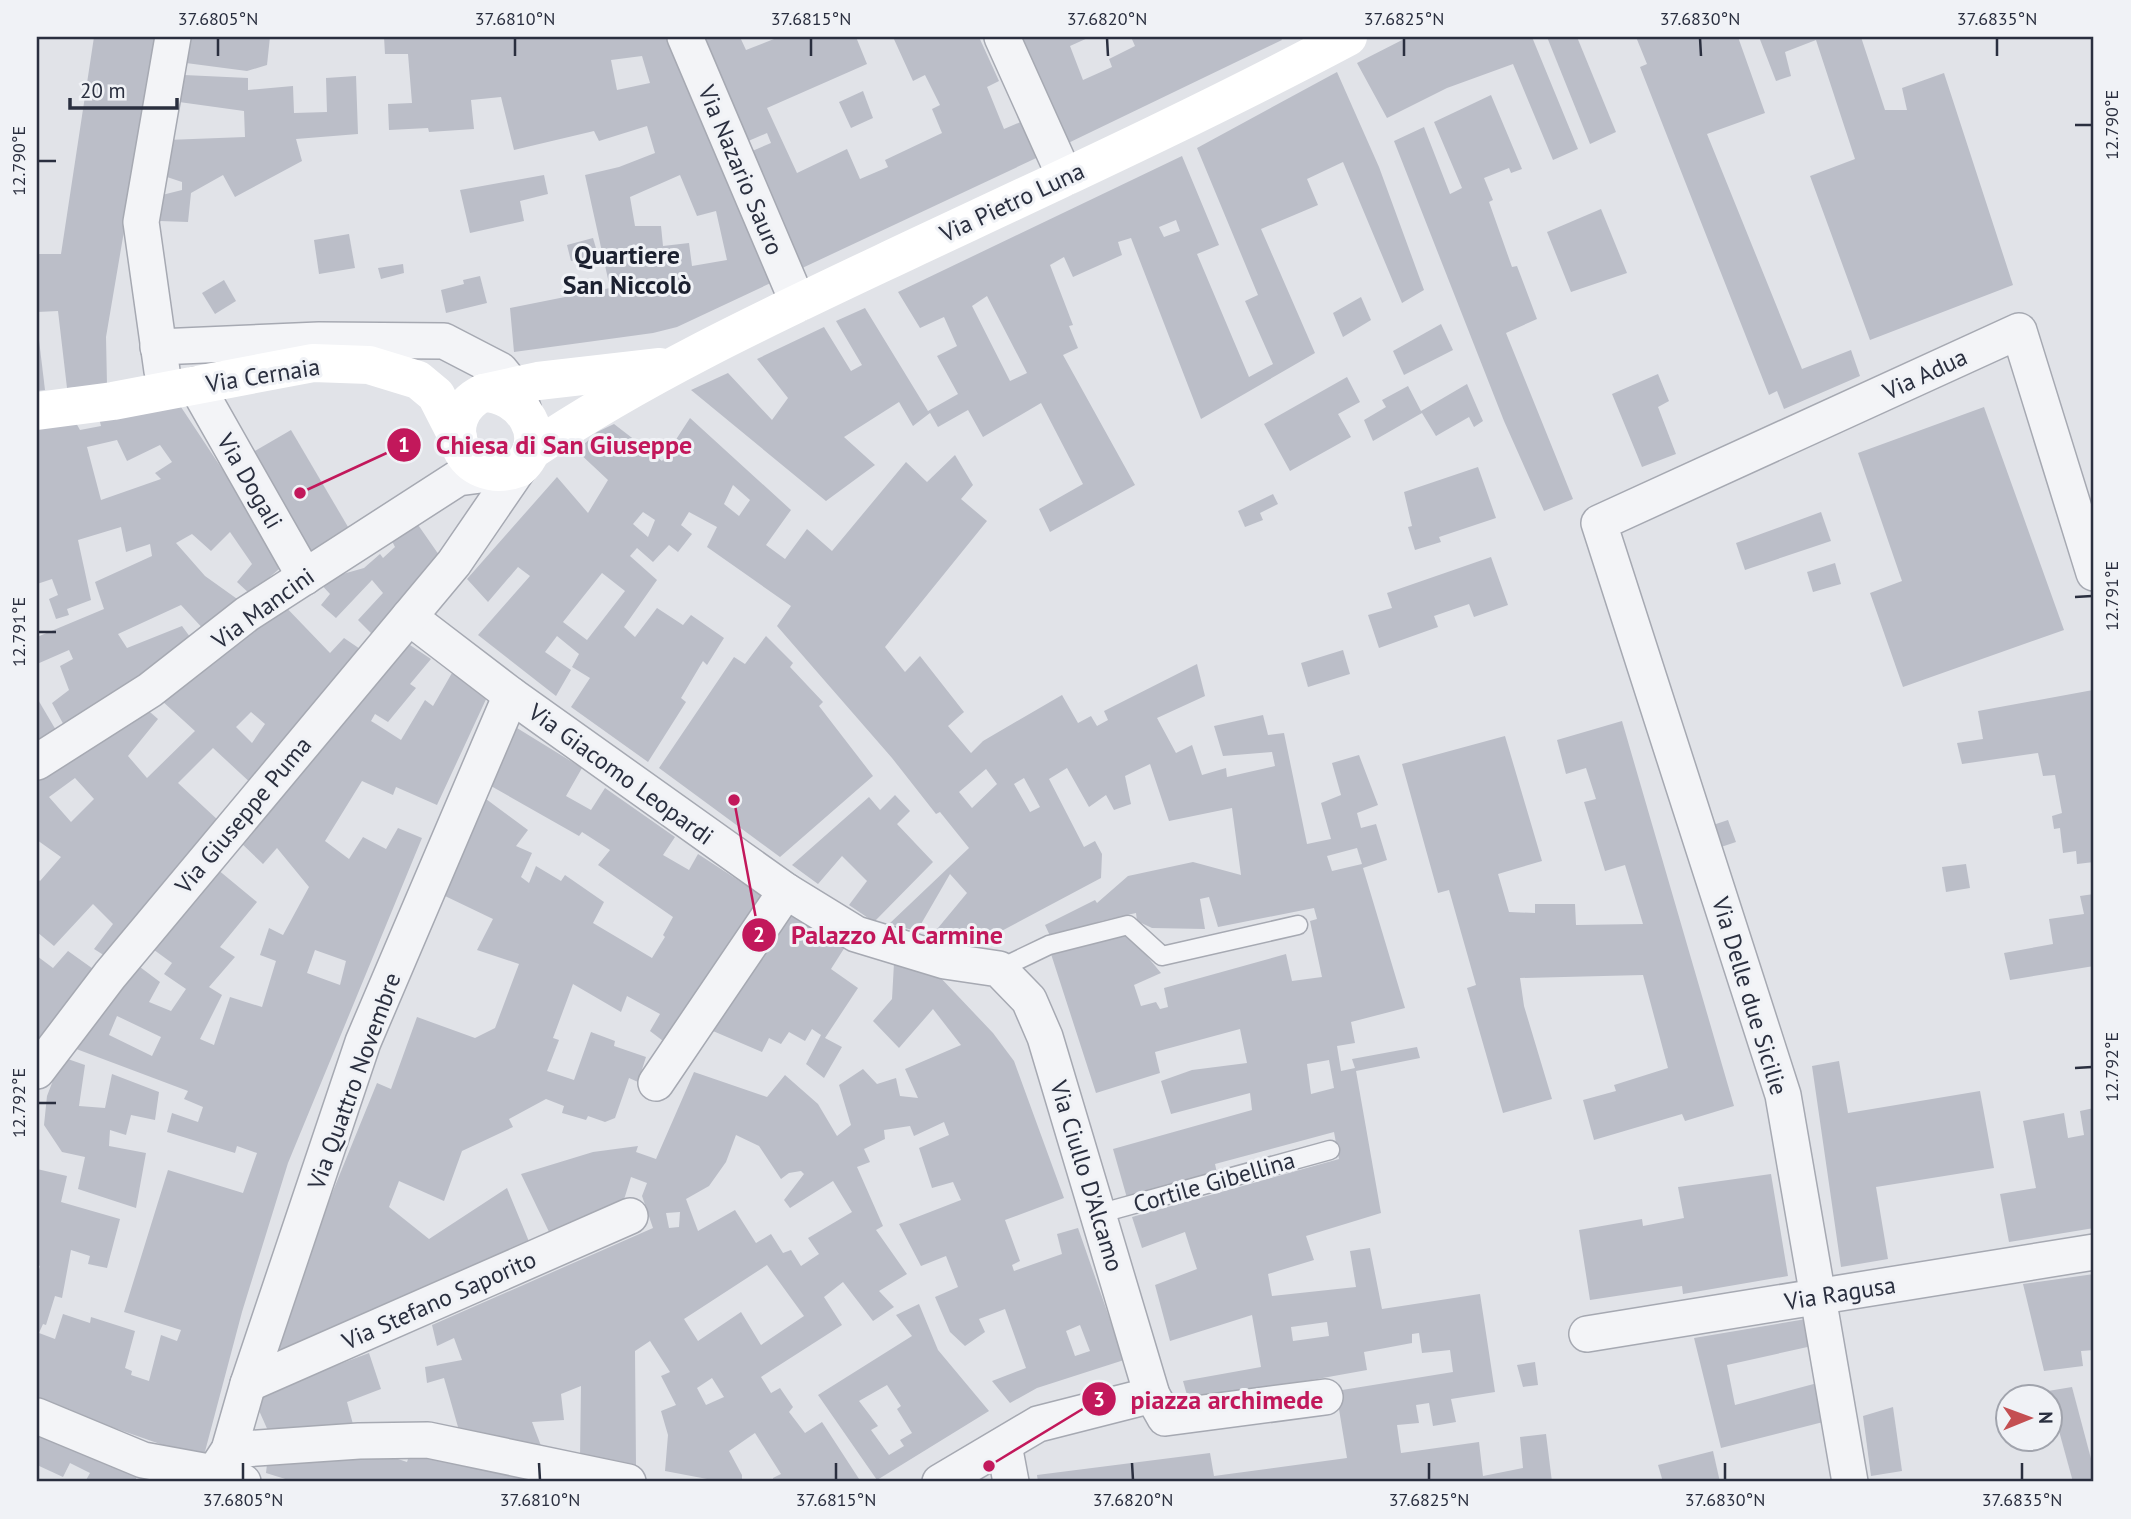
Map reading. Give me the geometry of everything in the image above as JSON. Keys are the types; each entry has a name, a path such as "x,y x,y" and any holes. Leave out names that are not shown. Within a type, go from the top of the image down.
{"street":[{"name":"Via Dogali","path":"173,37 141,222 158,347 181,388 305,577"},
{"name":"Via Nazario Sauro","path":"685,37 798,303"},
{"path":"1002,37 1065,177"},
{"name":"Via Pietro Luna","path":"511,431 576,421 676,365 798,303 1065,177 1344,38"},
{"name":"Via Adua","path":"1599,523 2019,331 2094,573"},
{"name":"Via Cernaia","path":"158,347 319,340 444,341 482,358 500,370 511,431"},
{"name":"Via Cernaia","path":"37,411 313,363 369,365 418,380 436,395 458,454"},
{"name":"Via Pietro Luna","path":"511,431 676,365"},
{"path":"454,563 458,454 460,416 472,399 511,431 469,461 458,454"},
{"name":"Via Giuseppe Puma","path":"37,1071 127,955 454,563 511,431"},
{"name":"Via Mancini","path":"37,762 106,721 203,651 247,614 305,577 458,454"},
{"name":"Via Delle due Sicilie","path":"1599,523 1783,1096 1850,1482"},
{"name":"Via Giacomo Leopardi","path":"409,617 511,695 786,891 856,933 945,961 999,969"},
{"name":"Via Quattro Novembre","path":"221,1472 363,1042 511,695"},
{"path":"656,1083 786,891"},
{"name":"Via Ciullo D'Alcamo","path":"999,969 1029,1000 1045,1037 1153,1395"},
{"name":"Via Stefano Saporito","path":"248,1384 630,1216"},
{"name":"Via Ragusa","path":"1587,1334 2094,1252"},
{"path":"940,1482 1038,1424 1153,1395 1165,1418 1325,1396"},
{"path":"37,1416 143,1460 221,1472 359,1441 428,1440 628,1482"},
{"path":"1004,1444 1011,1482"}],"lane":[{"path":"999,969 1049,945 1128,925 1162,956 1298,925"},
{"name":"Cortile Gibellina","path":"1098,1214 1330,1150"}],"building":[{"path":"94,37 157,37 106,337 107,385 67,388 58,311 37,312 37,254 61,254"},
{"path":"190,37 270,37 267,65 247,71 186,63"},
{"path":"384,37 672,37 775,281 677,327 653,333 514,352 510,308 610,288 585,175 619,167 655,153 647,126 599,141 594,131 514,150 501,97 471,100 474,129 429,132 428,128 389,130 388,104 412,103 408,54 385,54","holes":["642,56 650,83 617,90 611,60","680,175 697,216 716,211 727,260 692,266 689,243 663,246 661,226 635,226 630,197"]},
{"path":"700,37 740,37 746,50 779,37 856,37 867,64 767,108 797,173 847,149 860,179 888,167 885,160 942,133 932,109 940,105 925,75 913,81 893,37 979,37 999,81 987,87 1004,129 1030,118 1047,153 798,270 750,152 771,143 767,133 746,142"},
{"path":"1013,37 1090,37 1070,46 1083,80 1112,67 1109,59 1135,46 1131,37 1280,37 1282,40 1062,146"},
{"path":"1408,37 1532,37 1578,149 1553,160 1513,64 1447,88 1387,118 1357,63"},
{"path":"1547,37 1577,37 1616,132 1590,144"},
{"path":"1636,37 1738,37 1765,113 1707,134 1802,369 1851,350 1860,376 1784,409 1777,391 1769,395 1640,67 1647,64"},
{"path":"1759,37 1861,37 1885,110 1907,110 1902,88 1944,73 2013,285 1870,340 1810,176 1855,159 1816,40 1785,52 1791,76 1776,81"},
{"path":"1337,72 1379,167 1424,290 1402,303 1343,162 1307,179 1318,205 1261,229 1315,353 1201,419 1131,238 1118,242 1122,255 1073,277 1064,257 1050,265 1073,325 1069,326 1078,348 1063,355 1135,485 1050,532 1039,509 1083,484 1041,403 983,437 968,410 938,427 930,413 913,426 899,402 844,437 875,465 826,501 691,390 728,373 772,420 788,398 757,359 824,327 851,371 862,365 836,321 865,308 928,411 958,394 937,356 957,346 944,317 920,328 898,292 1182,156 1219,245 1197,254 1249,377 1273,364 1245,301 1258,295 1197,148","holes":["1176,220 1180,231 1164,237 1159,227","987,296 1027,373 1010,381 972,306"]},
{"path":"184,75 248,78 248,90 293,86 294,113 327,112 326,78 356,76 358,134 296,139 302,161 235,197 223,175 191,193 188,222 160,221 162,195 182,190 182,182 161,175 167,140 245,137 244,111 179,102"},
{"path":"863,91 873,118 851,128 839,102"},
{"path":"1491,95 1522,169 1511,173 1509,168 1484,178 1493,200 1489,202 1512,267 1517,266 1537,319 1506,333 1573,499 1544,511 1504,421 1394,141 1424,127 1450,194 1462,188 1434,122"},
{"path":"544,175 548,194 520,201 524,221 470,233 460,190"},
{"path":"1601,209 1627,273 1571,292 1547,232"},
{"path":"349,234 355,268 319,274 314,240"},
{"path":"593,238 598,255 571,261 567,245"},
{"path":"403,264 404,273 381,279 378,268"},
{"path":"480,276 487,303 446,313 441,290 464,284 463,280"},
{"path":"224,280 236,301 215,314 202,293"},
{"path":"1361,297 1371,320 1343,337 1333,313"},
{"path":"1441,324 1453,350 1404,375 1393,351"},
{"path":"37,333 45,390 37,391"},
{"path":"1658,374 1669,401 1658,407 1676,454 1642,467 1612,394"},
{"path":"1347,377 1360,402 1338,414 1351,437 1290,471 1264,424"},
{"path":"1467,384 1483,421 1474,427 1469,417 1436,436 1422,413 1373,441 1364,420 1386,407 1382,400 1408,386 1421,411"},
{"path":"181,407 285,564 250,594 237,582 252,564 230,532 211,551 192,534 176,543 205,576 240,601 207,633 181,605 118,634 127,648 182,626 193,641 67,731 52,703 69,690 60,666 73,659 69,650 37,664 37,637 104,609 95,582 152,556 150,544 126,552 121,527 78,540 91,600 67,609 69,615 56,619 49,599 58,595 52,579 37,584 37,426 75,421 80,430 101,426 99,418","holes":["117,440 127,461 160,445 172,462 155,473 161,479 101,500 87,447"]},
{"path":"1984,407 2064,630 1903,687 1870,593 1902,581 1858,453"},
{"path":"690,418 791,510 766,545 785,559 807,529 832,551 906,462 927,482 955,455 973,485 961,499 987,521 885,647 905,672 920,656 964,712 948,726 971,753 983,741 1062,695 1078,723 1091,716 1097,726 1108,720 1104,711 1197,664 1205,696 1157,718 1176,753 1192,745 1202,775 1226,768 1227,777 1275,766 1272,752 1223,756 1214,726 1263,715 1268,735 1284,733 1307,844 1331,839 1321,803 1341,795 1332,763 1359,755 1378,805 1357,813 1361,828 1376,824 1387,860 1363,868 1405,1008 1351,1022 1355,1043 1337,1046 1341,1071 1355,1068 1352,1059 1417,1047 1420,1058 1356,1071 1381,1213 1306,1236 1314,1260 1268,1274 1272,1296 1356,1287 1350,1251 1370,1248 1382,1309 1480,1294 1495,1392 1451,1399 1456,1422 1433,1426 1429,1403 1416,1405 1419,1423 1397,1425 1401,1453 1479,1442 1483,1476 1523,1468 1520,1437 1546,1434 1552,1482 1038,1482 1037,1475 1210,1453 1214,1476 1347,1458 1336,1391 1453,1372 1450,1350 1422,1353 1419,1333 1412,1334 1412,1343 1364,1352 1367,1370 1189,1402 1183,1381 1261,1367 1252,1315 1170,1341 1155,1285 1197,1269 1185,1232 1142,1248 1132,1217 1339,1159 1334,1132 1215,1164 1217,1173 1127,1198 1113,1149 1252,1110 1250,1093 1171,1114 1161,1081 1192,1070 1247,1063 1240,1029 1155,1052 1160,1073 1096,1093 1051,954 1127,932 1161,973 1134,985 1141,1006 1156,1002 1160,1009 1168,1007 1164,988 1286,954 1292,981 1322,977 1310,921 1317,919 1314,908 1218,927 1209,897 1200,899 1205,929 1152,928 1137,921 1136,913 1101,921 1051,938 1045,925 1095,900 1097,903 1128,876 1193,862 1241,875 1232,808 1169,821 1150,764 1125,776 1131,804 1114,810 1106,795 1089,807 1067,768 1049,779 1084,847 1095,841 1102,854 1101,878 977,944 933,934 967,893 950,874 917,931 889,924 969,848 940,812 936,814 892,758 777,626 791,606 707,547 717,527 689,512 681,525 692,534 678,552 669,545 653,562 637,548 630,556 657,580 624,627 635,637 657,608 683,625 691,615 724,638 707,665 703,661 681,698 686,702 648,762 571,707 590,678 572,667 579,654 557,636 545,652 571,670 556,696 478,635 530,576 518,567 488,602 467,579 557,477 588,513 608,480 577,451 597,432 614,424 662,461","holes":["733,485 750,500 739,516 724,504","643,512 655,520 648,537 633,524","602,573 625,591 587,640 563,622","986,769 997,784 972,808 959,792","1024,778 1040,807 1030,812 1014,784","1357,848 1362,864 1332,871 1327,856","1329,1060 1334,1088 1311,1094 1307,1064","1327,1322 1329,1336 1293,1341 1291,1327"]},
{"path":"291,430 351,532 308,558 248,455"},
{"path":"1478,467 1496,518 1439,537 1441,542 1415,550 1408,527 1412,526 1404,492"},
{"path":"1273,494 1278,504 1260,513 1263,520 1245,527 1238,511"},
{"path":"1821,512 1831,541 1745,570 1736,543"},
{"path":"416,522 439,555 373,635 358,620 383,593 372,580 336,618 321,605 330,594 318,581 364,568 380,554 383,558 395,547 392,541"},
{"path":"1491,557 1508,605 1474,617 1469,604 1434,616 1438,627 1379,648 1368,615 1392,608 1387,593"},
{"path":"1835,563 1841,584 1813,592 1807,572"},
{"path":"280,601 330,653 344,638 363,651 254,786 213,748 178,783 219,821 110,959 94,949 113,924 93,904 54,946 37,932 37,878 40,881 61,857 37,840 37,776 143,706 158,719 128,756 147,778 195,731 161,700","holes":["251,712 265,724 252,743 236,727","75,778 94,799 71,822 49,797"]},
{"path":"766,636 793,663 790,667 823,702 819,706 873,776 780,857 659,768 734,657 745,664"},
{"path":"407,643 431,659 410,684 416,688 388,722 375,714 371,721 401,740 425,700 433,706 452,673 488,695 437,805 396,787 393,795 362,781 325,841 349,859 363,837 386,849 398,828 422,838 288,1163 242,1312 203,1459 37,1401 37,1275 40,1266 37,1265 37,1169 67,1176 61,1202 120,1219 107,1268 88,1264 90,1256 71,1250 62,1298 55,1296 46,1325 43,1324 39,1333 55,1339 63,1314 90,1323 91,1317 135,1331 125,1368 132,1371 131,1375 149,1381 161,1335 177,1341 181,1330 124,1312 168,1170 243,1193 257,1153 237,1146 235,1153 167,1132 172,1113 198,1122 203,1107 184,1099 188,1091 71,1047 136,964 160,982 149,1002 171,1011 186,989 164,974 172,963 150,947 217,869 257,902 220,947 235,957 209,987 222,995 200,1039 214,1045 230,997 262,1007 276,961 260,955 269,928 283,935 309,887 277,848 263,864 239,841","holes":["315,950 346,961 340,985 307,973","117,1016 161,1037 152,1056 109,1035"]},
{"path":"1343,650 1350,674 1308,687 1301,663"},
{"path":"2093,690 2094,862 2077,864 2076,851 2063,853 2060,828 2054,829 2052,816 2062,813 2055,775 2043,776 2038,753 1962,764 1957,743 1983,739 1978,711"},
{"path":"37,698 60,737 37,751"},
{"path":"1622,721 1734,1106 1685,1121 1682,1114 1594,1140 1583,1100 1616,1091 1614,1085 1668,1068 1643,975 1520,978 1524,1006 1552,1099 1503,1113 1467,988 1476,985 1449,890 1438,893 1402,764 1505,736 1542,861 1498,874 1509,912 1535,913 1535,904 1575,904 1576,925 1643,924 1625,865 1605,871 1584,802 1596,799 1586,768 1566,774 1557,740"},
{"path":"517,728 582,768 566,796 591,810 605,788 675,837 663,855 689,870 698,854 767,899 667,1044 650,1031 660,1014 627,996 621,1012 573,984 553,1038 559,1040 547,1071 574,1080 591,1032 615,1041 614,1046 646,1057 638,1082 629,1078 615,1118 605,1122 588,1116 586,1120 562,1113 564,1106 546,1099 509,1119 513,1127 462,1151 444,1201 399,1181 389,1207 429,1239 507,1188 530,1244 278,1353 269,1348 377,1083 391,1089 417,1017 475,1038 495,1028 519,964 477,950 493,919 445,896 486,799 528,830 516,846 532,853 521,877 529,883 536,866 561,881 565,875 604,902 593,923 652,958 673,917 598,865 610,850 582,832 579,836 491,786"},
{"path":"895,795 910,811 897,824 933,862 874,922 849,905 867,881 842,856 818,884 792,865 869,797 880,810"},
{"path":"1728,820 1736,842 1712,850 1704,828"},
{"path":"1966,864 1970,888 1946,892 1942,867"},
{"path":"2094,894 2094,966 2010,980 2004,953 2053,944 2049,919 2084,914 2080,896"},
{"path":"790,914 845,947 831,969 858,988 825,1038 842,1047 824,1078 806,1064 821,1035 812,1029 805,1041 789,1032 781,1044 769,1038 762,1052 713,1031"},
{"path":"68,951 96,971 37,1055 37,956 53,968"},
{"path":"894,963 938,975 993,1033 1014,1061 1064,1198 1005,1220 1020,1261 1012,1265 1014,1271 1062,1254 1057,1234 1078,1228 1124,1360 1037,1388 1010,1403 992,1381 1026,1368 1005,1309 979,1319 985,1332 965,1346 950,1332 935,1297 958,1287 946,1256 921,1266 899,1224 961,1200 953,1182 932,1188 919,1148 949,1135 944,1122 914,1136 910,1126 884,1130 885,1139 864,1149 870,1162 857,1167 883,1226 876,1230 907,1274 879,1291 894,1307 873,1321 843,1282 824,1297 842,1325 761,1377 771,1393 780,1388 793,1407 789,1412 805,1433 822,1422 861,1482 773,1482 773,1478 781,1474 755,1433 729,1451 742,1475 742,1482 723,1482 665,1471 668,1435 661,1411 676,1405 661,1376 670,1372 650,1341 635,1351 636,1466 580,1458 581,1386 561,1394 564,1420 532,1422 543,1451 460,1434 444,1378 427,1383 425,1367 462,1360 454,1338 437,1346 432,1325 653,1228 642,1196 647,1183 631,1177 622,1206 551,1236 521,1174 593,1152 638,1146 636,1152 656,1159 694,1072 767,1097 785,1075 818,1104 837,1136 851,1125 839,1085 863,1069 877,1084 896,1078 900,1096 918,1098 905,1069 961,1045 933,1009 899,1048 873,1021 892,999","holes":["736,1135 759,1146 781,1179 789,1173 801,1171 804,1174 784,1200 790,1208 833,1181 852,1212 808,1238 819,1254 801,1266 791,1250 783,1253 771,1234 756,1243 735,1210 698,1231 686,1199 709,1186 726,1162","680,1212 679,1227 669,1228 666,1213","767,1265 804,1316 761,1345 741,1312 698,1341 684,1319","1080,1325 1090,1351 1075,1356 1066,1331","712,1378 724,1397 706,1405 697,1388"]},
{"path":"62,1057 85,1065 79,1106 105,1108 112,1074 159,1092 155,1120 131,1115 126,1135 110,1130 109,1146 146,1153 136,1208 78,1189 85,1157 62,1152 44,1125 47,1096"},
{"path":"1839,1061 1848,1113 1980,1091 1994,1168 1876,1187 1888,1259 1841,1267 1812,1066"},
{"path":"2094,1108 2094,1228 2009,1242 2000,1194 2036,1188 2023,1121 2064,1113 2068,1138 2084,1135 2080,1111"},
{"path":"1771,1174 1788,1276 1683,1294 1682,1286 1590,1300 1579,1230 1642,1219 1643,1226 1684,1218 1678,1187"},
{"path":"2094,1274 2094,1350 2081,1351 2083,1366 2044,1371 2023,1284"},
{"path":"919,1304 938,1350 989,1411 877,1480 818,1395 912,1336 896,1315","holes":["887,1385 901,1406 897,1409 912,1433 900,1440 904,1446 889,1455 871,1430 878,1426 859,1401"]},
{"path":"1806,1319 1812,1346 1727,1365 1735,1405 1825,1381 1831,1420 1721,1448 1694,1338"},
{"path":"369,1353 381,1389 347,1402 354,1428 269,1433 253,1397"},
{"path":"1535,1362 1538,1385 1523,1387 1517,1365"},
{"path":"2072,1387 2094,1470 2094,1482 2073,1482 2064,1449 2064,1388"},
{"path":"1893,1407 1902,1471 1871,1476 1863,1416"},
{"path":"37,1429 137,1477 134,1482 85,1482 90,1473 70,1463 63,1477 37,1465"},
{"path":"368,1449 407,1462 411,1450 569,1482 295,1482 266,1473 268,1455"},
{"path":"1713,1451 1720,1482 1663,1482 1658,1465"}],"place":[{"name":"Chiesa di San Giuseppe","path":"300,493"},
{"name":"Palazzo Al Carmine","path":"734,800"},
{"name":"piazza archimede","path":"989,1466"}],"district":[{"name":"Quartiere San Niccolò","path":"627,269"}]}
